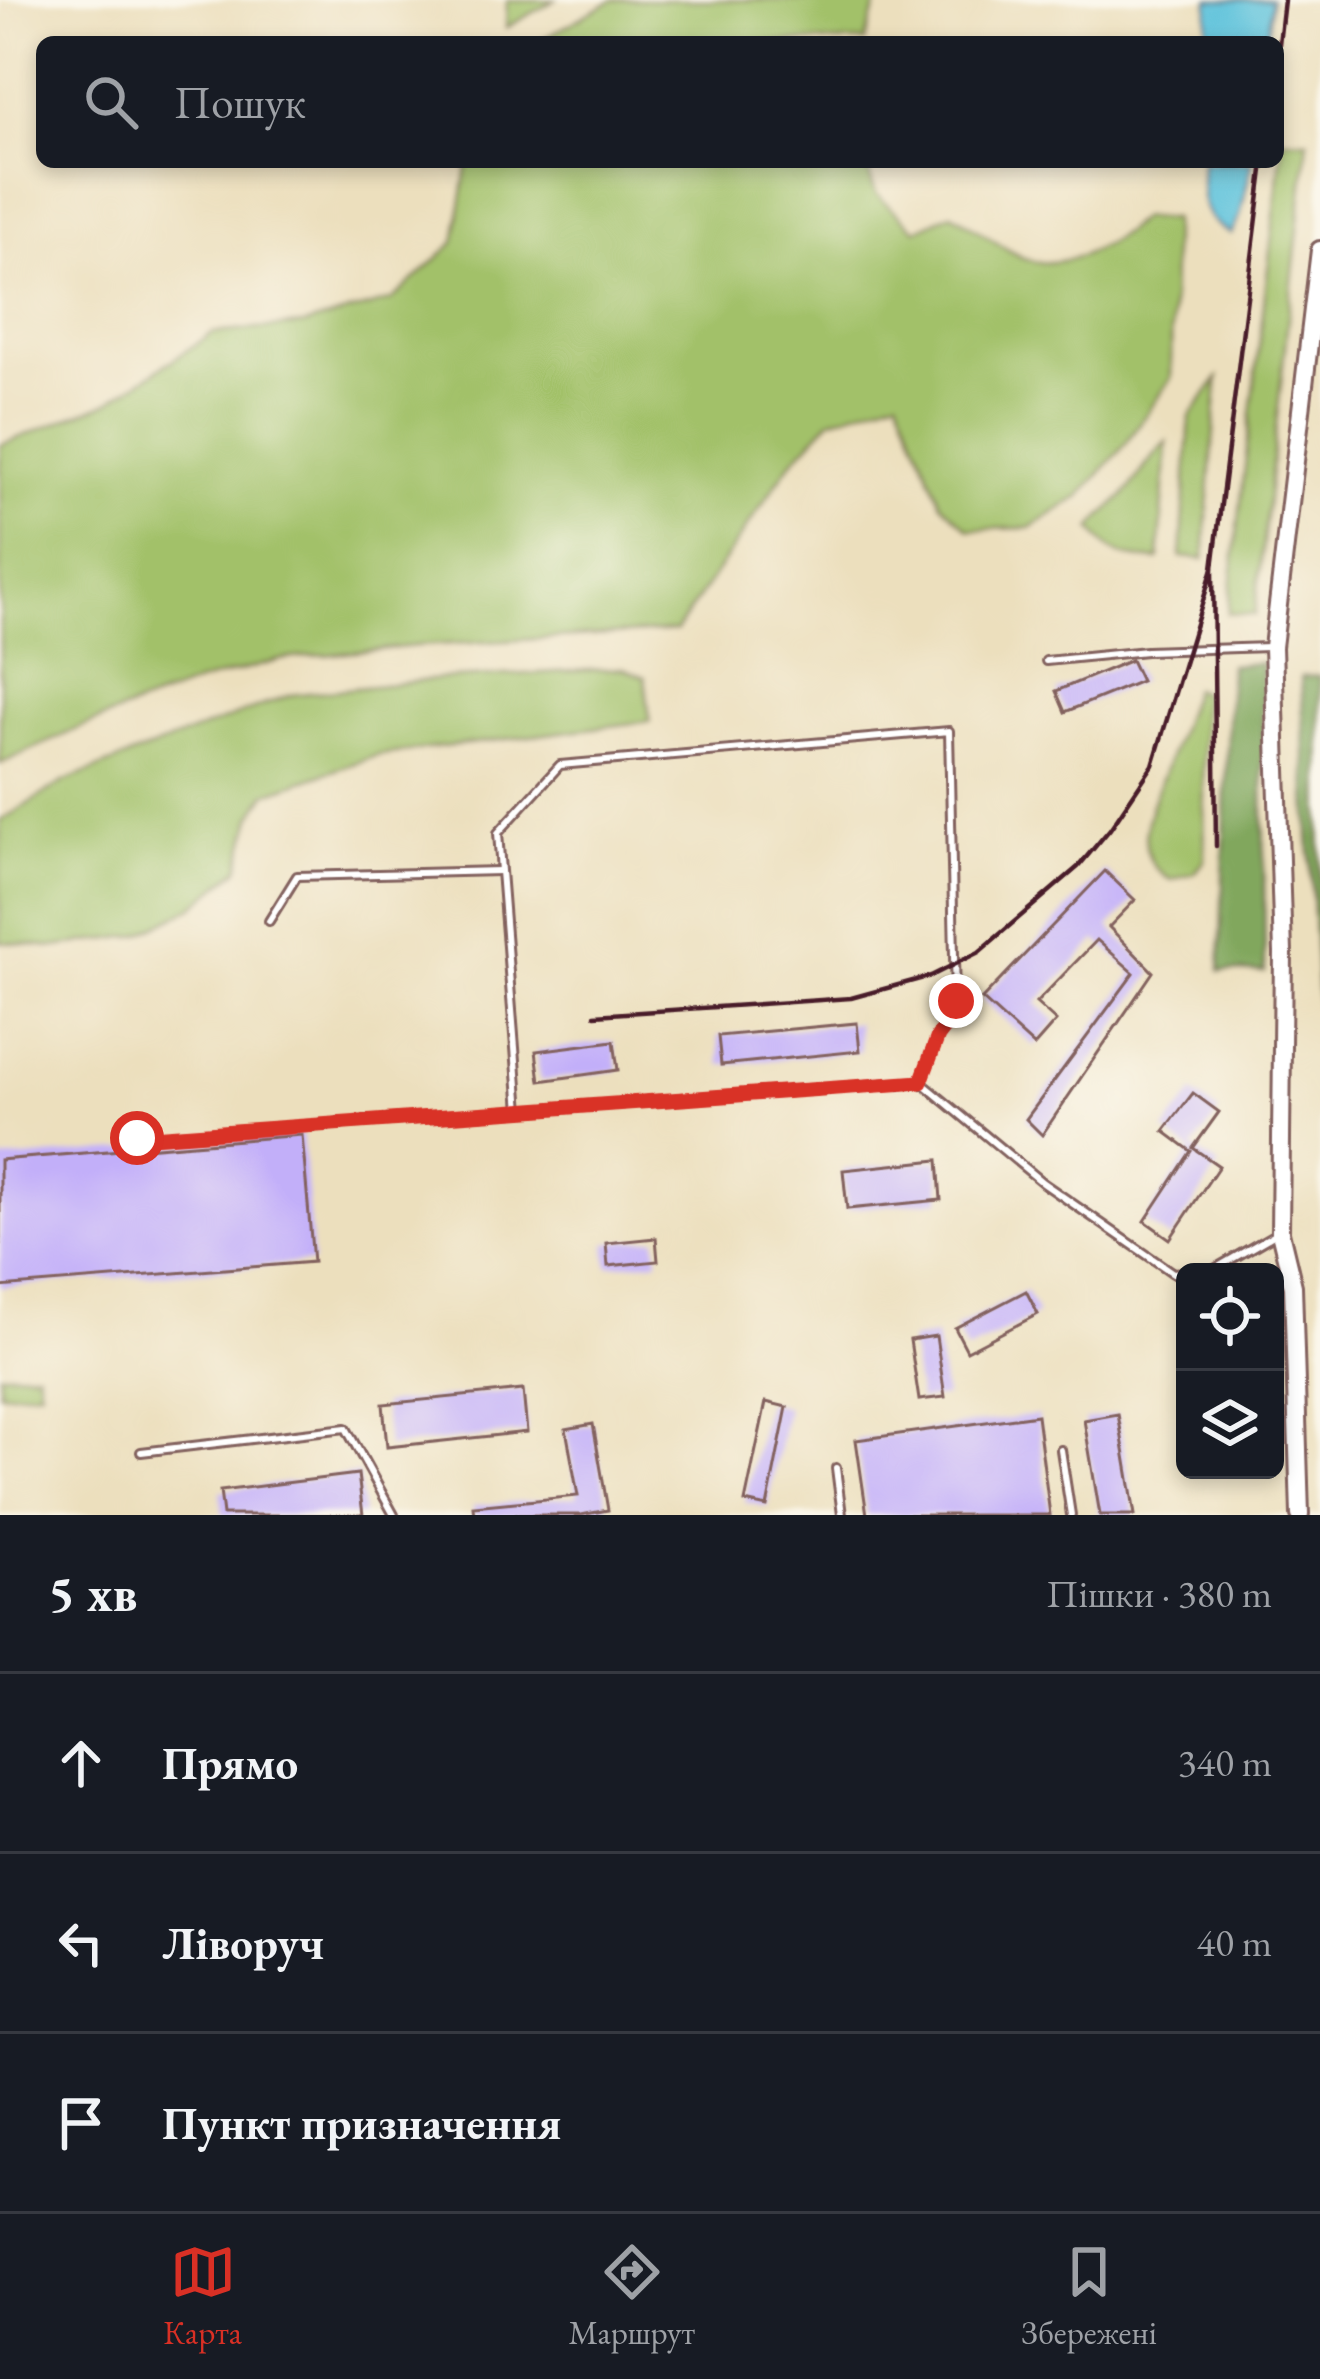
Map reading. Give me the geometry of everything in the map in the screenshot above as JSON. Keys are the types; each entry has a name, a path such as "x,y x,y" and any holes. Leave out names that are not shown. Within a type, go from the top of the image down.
{"street":[{"path":"1300,1515 1293,1286 1280,1232 1283,953 1273,647 1320,250"}],"lane":[{"path":"1046,661 1146,651 1273,647"},
{"path":"520,1111 498,833 560,765 949,731 956,1001 921,1082"},
{"path":"269,921 297,876 500,872"},
{"path":"137,1138 921,1082 1043,1183 1176,1273"},
{"path":"1225,1263 1280,1232"},
{"path":"141,1452 346,1428 394,1515"},
{"path":"1061,1450 1071,1515"},
{"path":"836,1468 842,1515"}],"green space":[{"path":"507,0 555,0 506,28"},
{"path":"613,0 878,0 867,36 548,36"},
{"path":"1284,139 1308,140 1255,615 1228,613"},
{"path":"467,168 867,168 876,194 916,230 952,213 1006,249 1036,262 1092,251 1140,218 1172,219 1171,378 1124,446 1079,497 1030,528 969,529 941,503 898,397 831,419 790,464 676,631 284,659 197,683 0,764 0,445 107,403 213,333 304,325 392,300 455,242"},
{"path":"1218,379 1204,559 1181,557 1190,416"},
{"path":"1167,442 1159,560 1121,554 1092,529"},
{"path":"1262,663 1265,972 1220,971 1230,665"},
{"path":"623,668 645,677 650,721 379,755 267,793 252,817 239,869 193,907 139,935 54,947 0,942 0,821 65,781 290,695 440,679"},
{"path":"1320,676 1320,1046 1301,677"},
{"path":"1193,689 1202,693 1205,860 1195,873 1171,880 1148,856 1147,825"},
{"path":"37,1372 40,1390 0,1393 0,1373"}],"water":[{"path":"1209,0 1271,0 1268,36 1207,36"},
{"path":"1202,168 1251,168 1231,234 1207,213"}],"building":[{"path":"1131,660 1141,681 1065,712 1056,691"},
{"path":"1105,871 1135,900 1109,927 1153,972 1042,1135 1026,1119 1134,973 1097,940 1036,1003 1056,1021 1034,1046 982,999"},
{"path":"857,1023 860,1051 721,1065 718,1036"},
{"path":"614,1041 618,1070 540,1081 536,1051"},
{"path":"1193,1093 1219,1112 1193,1148 1219,1166 1170,1239 1145,1221 1191,1151 1164,1131"},
{"path":"302,1135 313,1262 0,1287 0,1160"},
{"path":"938,1160 941,1200 847,1209 843,1170"},
{"path":"656,1238 658,1261 608,1266 606,1243"},
{"path":"1026,1291 1038,1314 967,1351 955,1328"},
{"path":"936,1336 945,1397 919,1400 910,1340"},
{"path":"523,1390 527,1432 387,1447 383,1404"},
{"path":"766,1402 787,1407 767,1507 745,1502"},
{"path":"1118,1414 1135,1515 1100,1515 1084,1420"},
{"path":"1037,1415 1050,1515 867,1515 856,1440"},
{"path":"593,1424 608,1510 581,1515 474,1515 473,1506 578,1496 566,1429"},
{"path":"358,1474 363,1515 223,1515 220,1491"}],"railway":[{"path":"1280,36 1284,0"},
{"path":"1216,846 1213,568 1263,168"},
{"path":"595,1015 851,998 931,976 979,952 1078,867 1153,765 1213,568"}],"route":[{"path":"137,1138 921,1082 956,1001"}]}
